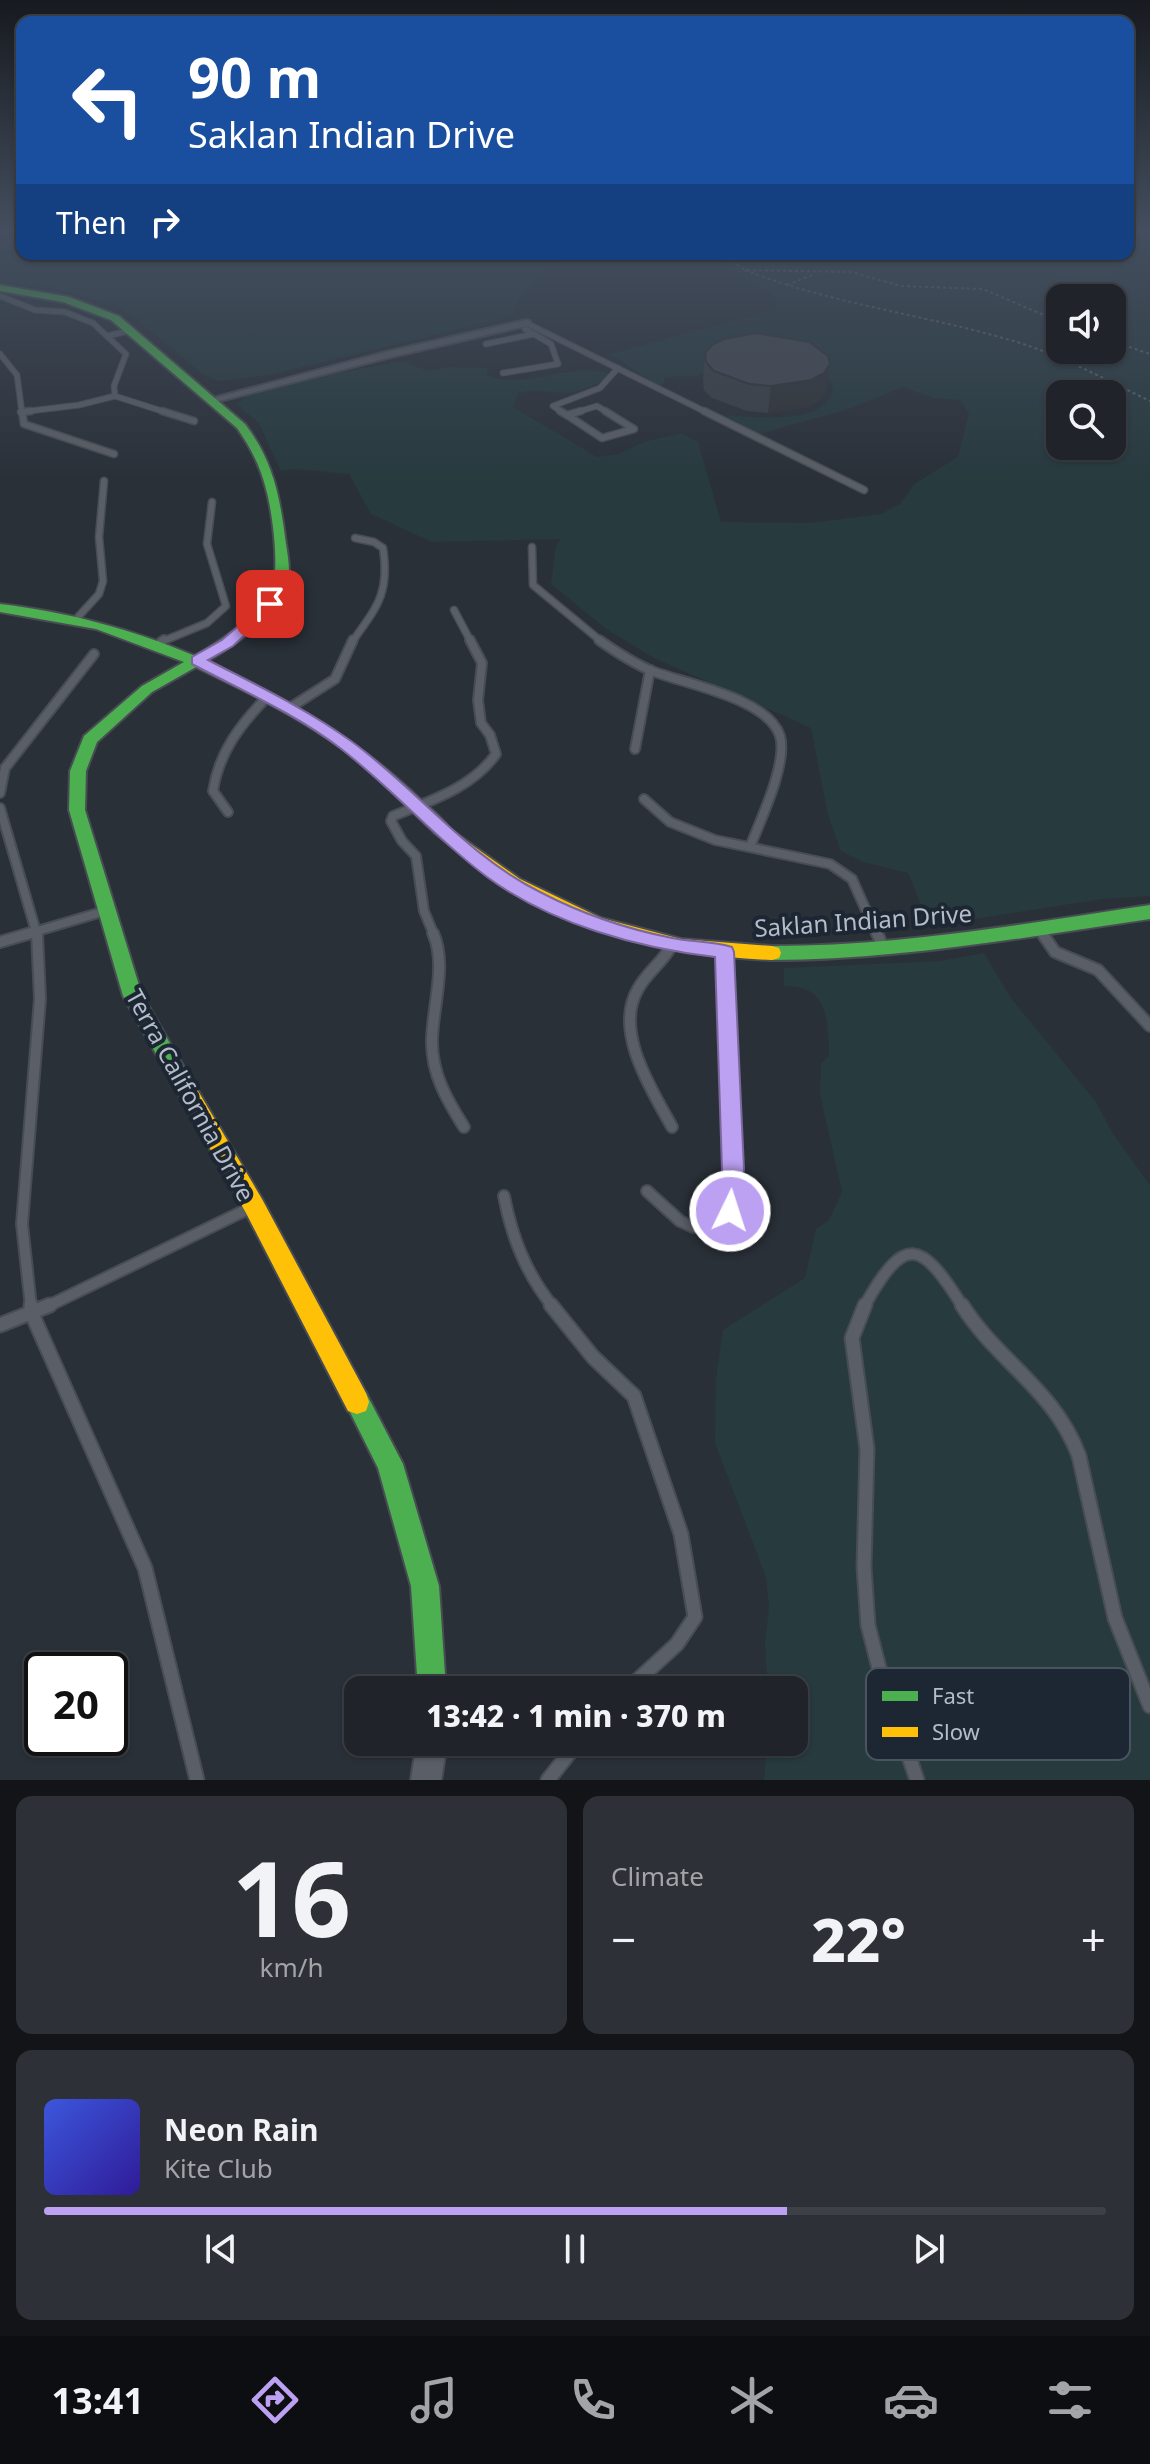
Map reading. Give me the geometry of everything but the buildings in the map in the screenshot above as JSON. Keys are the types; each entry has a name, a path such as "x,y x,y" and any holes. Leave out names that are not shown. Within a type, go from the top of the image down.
{"street":[{"name":"Terra California Drive","path":"106,314 132,330 241,426 254,443 273,490 282,565 280,586 270,604 228,643 147,689 90,740 78,771 77,810 133,996 254,1206 390,1464 425,1586 431,1676"},
{"path":"212,400 520,323"},
{"name":"Saklan Indian Drive","path":"0,608 78,617 116,626 161,642 197,660 288,709 360,755 496,874 533,897 607,927 672,945 725,952 823,952 1039,928 1150,912"},
{"path":"426,1780 430,1756"}],"lane":[{"path":"70,314 93,323 126,354 114,386 115,396"},
{"path":"503,373 558,364 551,344 520,323"},
{"path":"520,323 864,490"},
{"path":"107,336 132,330"},
{"path":"486,344 534,334"},
{"path":"0,354 17,375 24,424 114,454"},
{"path":"566,415 597,406 634,429 602,438 566,415 553,406 595,391 614,379 618,368"},
{"path":"21,412 79,405 115,396 194,421"},
{"path":"78,617 99,594 103,581 99,537 104,481"},
{"path":"161,642 221,617 226,606 207,544 212,502"},
{"path":"288,709 335,679 346,651 378,605 387,574 383,548 374,542 355,538"},
{"path":"532,547 533,585 616,652 650,670 760,710 780,735 779,758 750,847"},
{"path":"454,610 482,663 478,700 481,723 490,735 496,754 489,769 393,816 391,821 402,841 416,856 424,911 440,948 432,1042 442,1092 464,1127"},
{"path":"0,793 5,768 94,654"},
{"path":"635,749 650,670"},
{"path":"228,812 213,791 215,769 235,731 267,697"},
{"path":"644,799 670,822 686,830 715,840 830,864 852,879 883,947"},
{"path":"0,808 37,931 40,999 22,1224 32,1314 145,1568 197,1780"},
{"path":"0,942 105,911"},
{"path":"1039,928 1055,952 1098,970 1150,1026"},
{"path":"672,945 665,960 635,990 631,1018 639,1065 672,1127"},
{"path":"647,1191 680,1221 693,1227 730,1211 733,1169 725,952"},
{"path":"504,1196 510,1228 531,1280 593,1357 634,1396 681,1534 695,1617 677,1644 642,1676"},
{"path":"0,1325 32,1314 254,1206"},
{"path":"879,1668 868,1625 864,1567 867,1449 852,1338 865,1303 897,1259 906,1253 918,1254 937,1271 973,1322 1045,1399 1071,1435 1079,1456 1103,1577 1115,1618 1150,1706"},
{"path":"548,1780 565,1756"},
{"path":"910,1760 917,1780"}],"path":[{"path":"894,314 995,335 1089,372 1150,401"},
{"path":"1126,346 1150,354"}],"green space":[{"path":"128,314 513,314 274,374 218,381 204,375"},
{"path":"759,314 1046,314 1046,364 1126,364 1126,314 1150,314 1150,896 1102,899 930,926 908,873 863,862 841,851 828,815 811,728 654,658 605,628 551,584 556,545 561,539 432,542 371,514 349,474 293,469 281,471 259,423 237,405 246,396 335,373 402,362 429,371 450,367 487,368 487,375 517,380 565,372 596,371 612,375 576,391 518,393 513,407 597,457 619,454 644,442 682,433 698,442 721,522 810,523 881,514 900,504 914,484 958,457 969,413 960,400 934,398 903,387 849,409 759,434 727,416 783,417 812,412 832,394 829,380 824,375 711,368 698,376 664,377 664,383 659,386 610,354"},
{"path":"984,953 1010,997 1096,1102 1112,1132 1150,1185 1150,1780 764,1780 766,1756 808,1756 808,1676 767,1676 765,1644 769,1607 766,1577 715,1443 716,1378 723,1330 805,1278 816,1229 829,1220 842,1192 820,1094 821,1064 829,1056 826,1018 818,998 799,987 784,986 784,968 940,961"}],"traffic: fast":[{"path":"105,314 115,318 241,426 254,443 273,490 282,565 280,586 270,604 228,643 147,689 90,740 78,771 77,810 133,996 187,1090"},
{"path":"0,608 101,626 162,647 223,675 303,717 350,747 441,829"},
{"path":"772,953 820,953 931,944 1150,912"},
{"path":"357,1402 390,1464 425,1586 431,1676"}],"traffic: slow":[{"path":"441,829 514,884 594,922 681,946 772,953"},
{"path":"187,1090 254,1206 357,1402"}],"route":[{"path":"270,604 228,643 197,660 345,744 467,852 513,886 565,912 607,927 672,945 725,952 733,1169 730,1211"}]}
